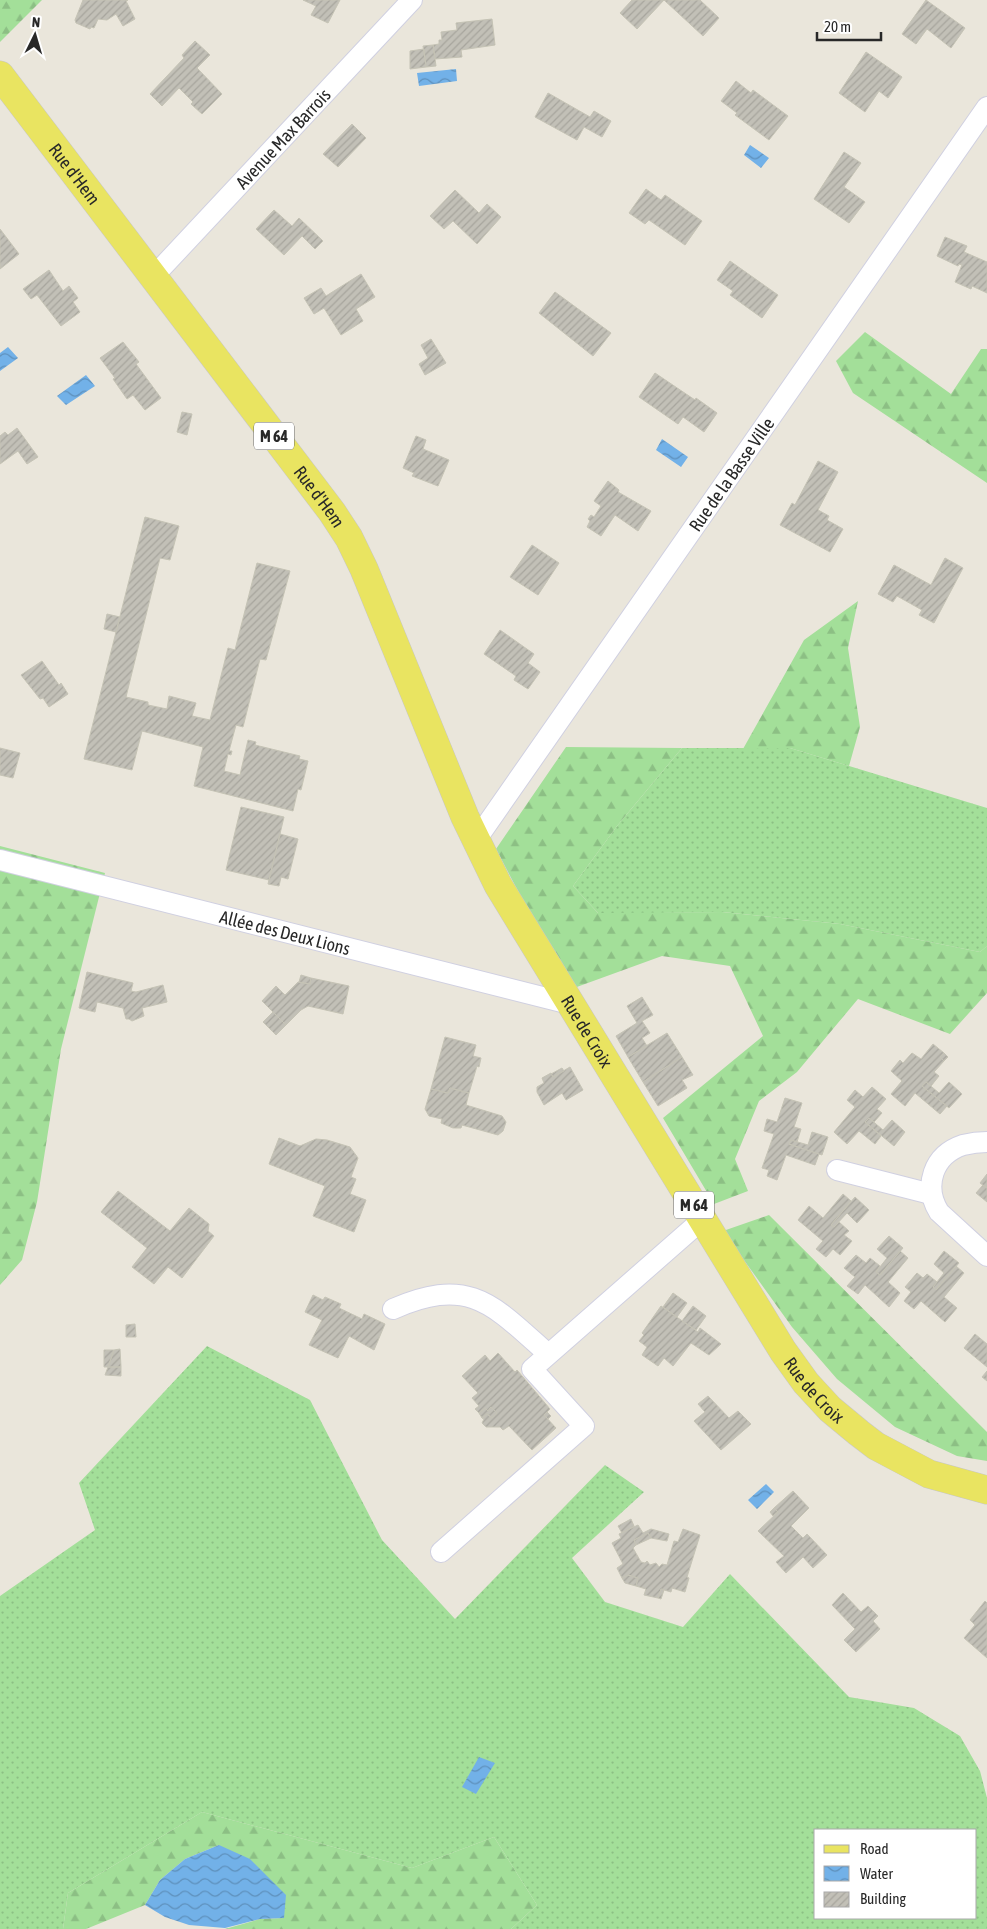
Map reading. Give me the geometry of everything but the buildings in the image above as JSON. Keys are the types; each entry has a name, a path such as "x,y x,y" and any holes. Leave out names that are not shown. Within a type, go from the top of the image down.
{"main road":[{"name":"Rue d'Hem","path":"0,75 326,504 349,538 476,840"},
{"name":"Rue de Croix","path":"476,840 498,885 570,1004 703,1218 763,1321 806,1383 830,1409 858,1434 912,1467 946,1480 987,1490"}],"street":[{"name":"Avenue Max Barrois","path":"153,277 412,0"},
{"name":"Rue de la Basse Ville","path":"476,840 987,107"},
{"name":"Allée des Deux Lions","path":"0,860 570,1004"},
{"path":"987,1142 964,1145 945,1155 938,1163 934,1173 931,1194 939,1212 987,1256"},
{"path":"837,1170 931,1194"},
{"path":"441,1552 584,1426 532,1369 703,1218"},
{"path":"393,1309 431,1295 445,1294 472,1297 496,1308 548,1354"}],"green space":[{"path":"0,0 42,0 0,42"},
{"path":"865,332 951,394 981,349 987,349 987,483 853,393 836,361"},
{"path":"858,601 848,648 860,727 849,766 790,748 743,749 804,640"},
{"path":"566,747 682,748 617,826 573,886 598,913 722,912 840,924 980,952 987,946 987,993 950,1034 858,999 797,1072 759,1101 735,1159 748,1191 714,1204 663,1118 763,1036 730,966 662,956 574,988 541,935 496,849"},
{"path":"682,748 790,748 987,808 987,946 980,952 840,924 722,912 599,914 573,886 617,826"},
{"path":"0,846 105,873 61,1049 37,1202 22,1260 0,1285"},
{"path":"769,1215 987,1432 987,1461 957,1456 895,1427 837,1379 792,1327 723,1231"},
{"path":"207,1346 310,1400 382,1540 455,1619 605,1465 644,1492 572,1558 605,1602 683,1627 730,1574 849,1697 914,1708 960,1736 980,1771 987,1798 987,1929 511,1929 537,1905 494,1837 412,1868 202,1812 68,1893 63,1929 0,1929 0,1596 95,1530 79,1483"},
{"path":"202,1812 412,1868 494,1837 537,1905 511,1929 225,1929 260,1919 284,1918 219,1845 185,1859 160,1880 145,1905 86,1929 63,1929 68,1893"}],"water":[{"path":"456,69 457,81 419,86 417,73"},
{"path":"750,145 769,158 761,168 744,155"},
{"path":"8,347 18,358 0,371 0,353"},
{"path":"86,375 95,386 66,405 57,396"},
{"path":"662,439 688,457 681,467 656,450"},
{"path":"766,1484 774,1492 757,1509 748,1500"},
{"path":"479,1757 495,1763 476,1794 462,1787"},
{"path":"219,1845 250,1859 286,1895 284,1918 260,1919 225,1928 189,1925 165,1917 145,1905 160,1880 185,1859"}]}
